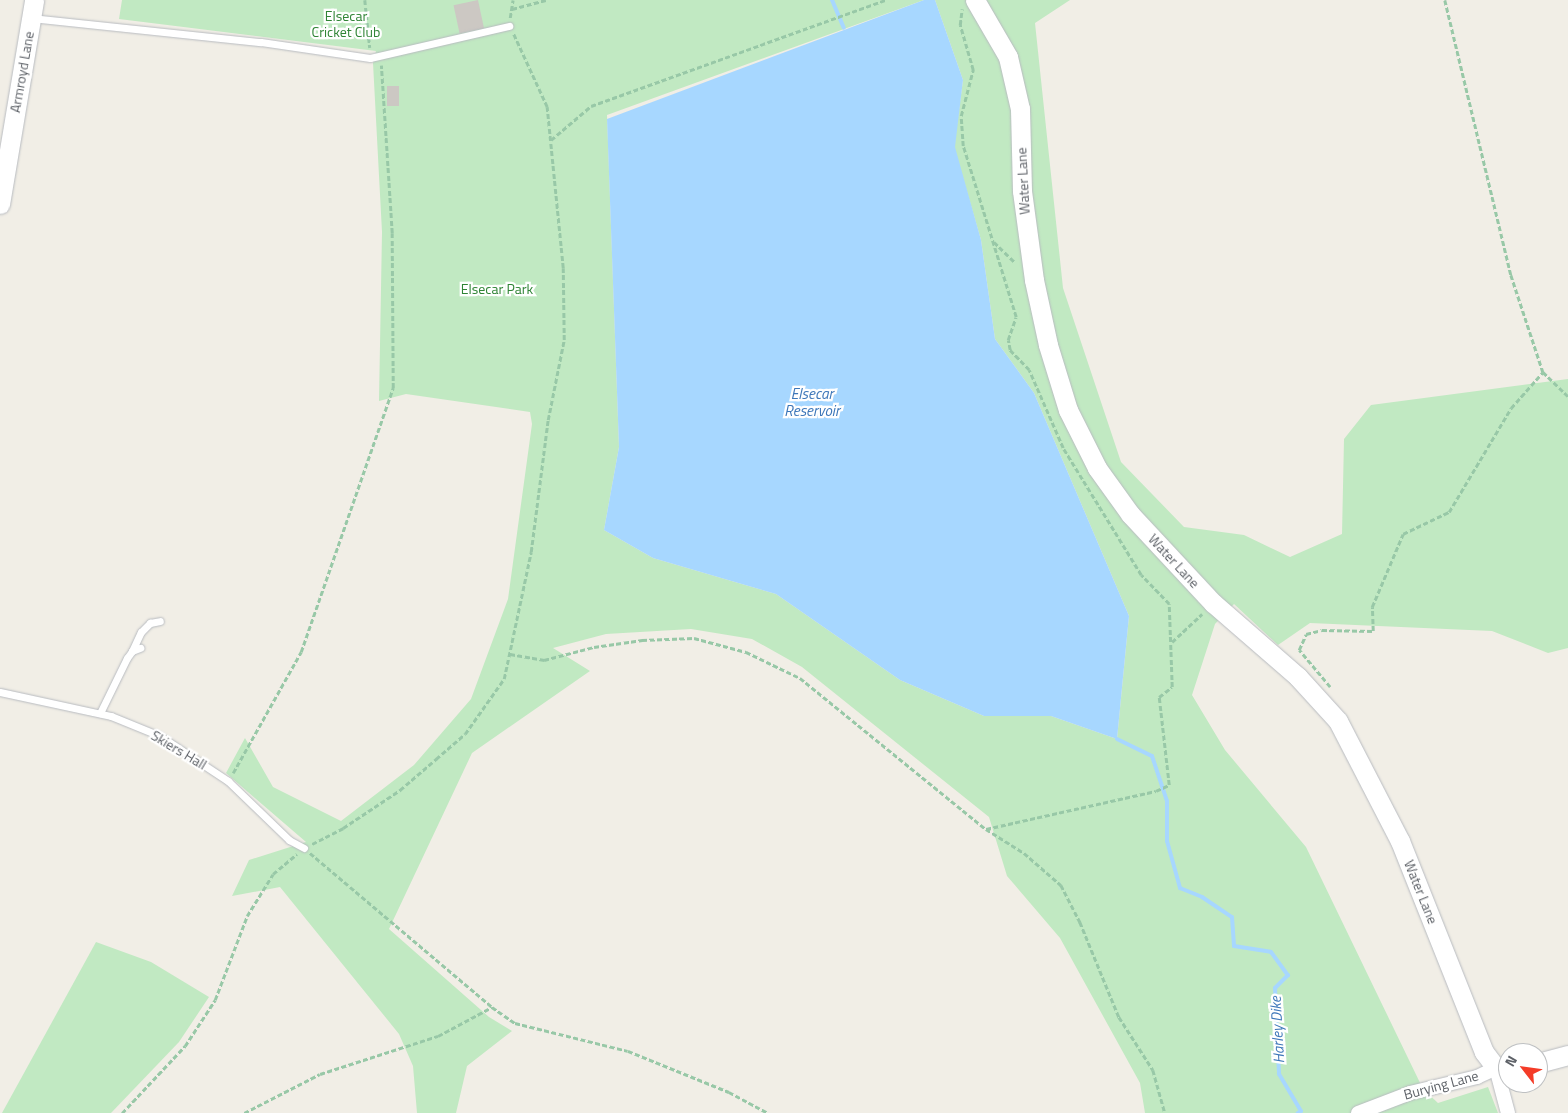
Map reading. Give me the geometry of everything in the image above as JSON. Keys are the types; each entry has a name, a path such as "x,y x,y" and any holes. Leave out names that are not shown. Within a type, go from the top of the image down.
{"street":[{"name":"Water Lane","path":"975,0 1008,58 1020,110 1022,190 1034,280 1048,345 1068,410 1097,468 1130,514 1213,603 1298,677 1338,721 1400,841 1484,1052 1498,1064"},
{"name":"Armroyd Lane","path":"0,204 33,9"},
{"path":"1548,1061 1568,1056"},
{"name":"Burying Lane","path":"1358,1113 1410,1093 1477,1077 1498,1069"},
{"path":"1505,1093 1508,1113"}],"lane":[{"path":"33,9 370,58 509,26"},
{"path":"100,714 141,632 150,624 160,621"},
{"path":"132,651 140,648"},
{"name":"Skiers Hall","path":"0,692 100,714 160,736 228,781 289,840 304,848"}],"path":[{"path":"365,0 370,58"},
{"path":"122,1113 185,1046 215,1000 247,916 273,874 304,848 343,828 400,790 465,734 504,679 531,552 548,420 564,340 563,268 547,107 509,26 513,0"},
{"path":"512,9 546,0"},
{"path":"551,140 591,106 885,0"},
{"path":"1445,0 1490,198 1543,372 1568,396"},
{"path":"228,781 301,652 393,388 392,233 380,57"},
{"path":"993,241 1034,280"},
{"path":"1331,688 1299,650 1306,634 1322,630 1372,631 1372,607 1403,534 1449,512 1511,408 1543,372"},
{"path":"1172,642 1213,603"},
{"path":"510,654 544,660 604,645 642,640 694,638 746,652 800,678 986,829 1024,853 1061,885 1080,922 1119,1017 1153,1070 1165,1113"},
{"path":"986,829 1156,791 1169,785"},
{"path":"304,848 492,1007 515,1023 628,1050 729,1092 768,1113"},
{"path":"244,1113 320,1074 438,1036 492,1007"}],"green space":[{"path":"122,0 924,0 607,115 619,447 604,530 653,558 776,594 900,680 984,716 1051,716 1117,739 1129,616 1034,393 995,339 981,240 954,147 963,80 935,0 1070,0 1035,23 1063,288 1121,462 1184,527 1244,535 1290,557 1342,534 1344,439 1371,405 1568,379 1568,648 1548,653 1492,631 1310,623 1278,645 1234,604 1215,624 1192,695 1225,750 1306,847 1423,1089 1438,1103 1488,1087 1498,1113 1145,1113 1140,1083 1060,938 1007,876 989,817 802,667 752,639 691,629 606,634 553,648 590,671 472,753 389,929 489,1017 512,1031 467,1066 456,1113 417,1113 413,1066 399,1034 280,887 232,896 249,860 306,842 226,773 245,738 273,787 341,821 414,765 471,699 508,599 532,424 530,412 406,394 379,401 382,232 373,63 376,51 119,19"},
{"path":"96,942 151,962 209,997 179,1042 111,1113 2,1113"}],"water":[{"name":"Elsecar Reservoir","path":"924,0 935,0 963,80 955,147 981,240 995,339 1034,393 1129,616 1117,739 1051,716 984,716 900,680 776,594 653,558 604,530 619,447 607,119"}],"building":[{"path":"478,0 484,28 460,34 454,5"},
{"path":"387,86 399,86 399,106 387,106"}],"waterway":[{"path":"832,0 844,28"},
{"name":"Harley Dike","path":"1117,739 1152,756 1167,801 1167,841 1180,888 1202,897 1232,917 1234,946 1271,952 1288,975 1275,988 1279,1074 1301,1111 1298,1113"}],"park label":[{"name":"Elsecar Cricket Club","path":"346,24"},
{"name":"Elsecar Park","path":"497,289"}]}
